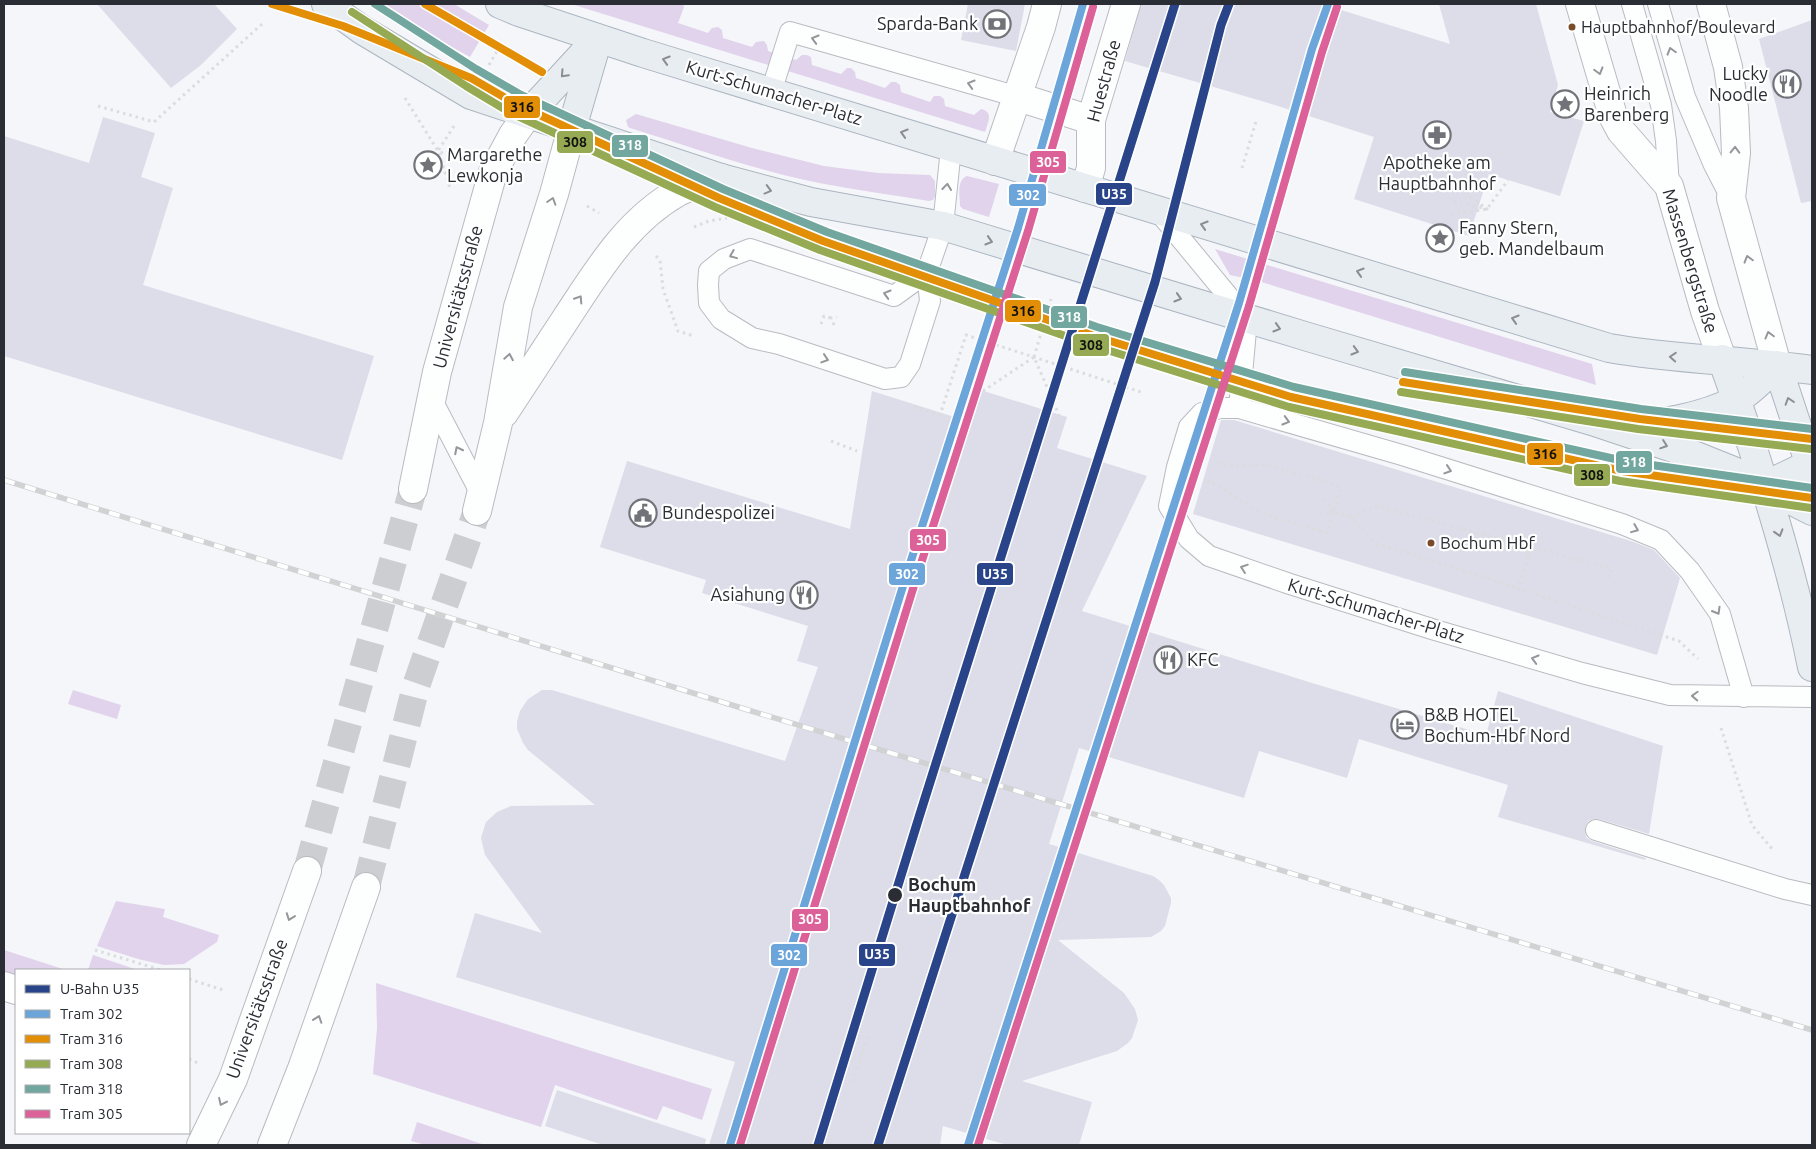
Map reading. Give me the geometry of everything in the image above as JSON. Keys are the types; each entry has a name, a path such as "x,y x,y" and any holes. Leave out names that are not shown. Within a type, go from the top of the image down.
{"main road":[{"path":"326,4 362,30 471,95 721,178 811,202 942,226 1246,319 1618,429 1736,472 1812,511"},
{"name":"Kurt-Schumacher-Platz","path":"500,4 598,38 951,148 1609,348 1646,354 1722,359 1812,370"},
{"path":"995,161 1042,28 1047,4"},
{"name":"Huestraße","path":"1085,188 1090,168 1092,120 1126,4"},
{"name":"Massenbergstraße","path":"1580,4 1613,116 1622,131 1669,186 1705,312 1722,359"},
{"path":"1711,4 1728,67 1734,108 1736,153 1731,198 1777,365 1811,466 1764,486"},
{"path":"528,114 598,38"},
{"path":"479,502 498,423 518,308 554,194 598,38"},
{"path":"1018,97 1092,120"},
{"name":"Universitätsstraße","path":"413,489 451,316 492,172 513,135 528,114"},
{"path":"498,423 604,260 627,232 651,210 679,191 702,182 721,178"},
{"path":"1722,359 1784,548 1812,667"},
{"path":"1618,429 1676,420 1703,413 1737,400 1777,365"},
{"name":"Universitätsstraße","path":"201,1145 233,1079 307,871"},
{"path":"272,1145 303,1066 366,887"}],"lane":[{"path":"1632,4 1661,105 1669,186"},
{"path":"1658,4 1685,98 1731,198"},
{"path":"771,92 790,32 1018,97"},
{"path":"1666,141 1699,131"},
{"path":"927,272 894,296 750,249 724,259 709,271 708,285 710,303 721,319 752,338 779,344 885,379 901,377 910,364 930,300 927,272 942,226 951,148"},
{"path":"1158,211 1246,319 1239,408"},
{"path":"432,398 479,502"},
{"name":"Kurt-Schumacher-Platz","path":"1744,697 1720,614 1690,571 1661,540 1622,524 1402,455 1239,408 1220,408 1202,413 1188,427 1169,506 1190,539 1209,556 1426,627 1670,696 1744,697 1812,697"},
{"path":"1596,830 1812,896"}],"path":[{"path":"98,106 154,122 262,24"},
{"path":"488,68 502,43"},
{"path":"403,95 438,151 452,198"},
{"path":"1242,168 1257,118"},
{"path":"438,151 452,129"},
{"path":"438,151 466,162"},
{"path":"1451,214 1487,209 1508,180"},
{"path":"1458,187 1487,209"},
{"path":"1454,201 1487,209"},
{"path":"584,205 602,216"},
{"path":"959,276 1050,306"},
{"path":"983,391 1034,358 1051,299"},
{"path":"834,325 831,318 837,317"},
{"path":"1034,358 1059,415"},
{"path":"831,441 857,451"},
{"path":"1205,460 1236,466 1265,464 1342,487 1328,533 1264,514 1209,480 1206,488"},
{"path":"1324,499 1333,513"},
{"path":"1351,517 1376,506 1612,568 1608,578"},
{"path":"1320,515 1333,513 1351,517 1375,543 1678,641"},
{"path":"1518,588 1532,547"},
{"path":"1134,628 1147,584 1157,562"},
{"path":"1734,770 1752,825 1775,853"},
{"path":"95,950 158,969"},
{"path":"853,1082 868,1035"}],"shaded area":[{"path":"382,4 454,4 489,25 470,57 421,30"},
{"path":"571,4 683,4 684,7 678,23 708,33 712,28 718,27 722,30 723,38 752,47 756,42 764,41 768,51 796,60 802,55 807,55 811,57 812,65 841,74 847,68 851,68 855,72 856,78 885,88 891,82 896,82 900,85 901,92 930,102 934,96 940,96 944,99 945,106 974,115 981,109 985,110 989,115 985,132"},
{"path":"636,114 752,148 824,166 878,173 930,175 935,181 935,196 933,200 929,201 851,189 761,169 628,127 626,120"},
{"path":"967,176 999,184 989,217 963,209 960,206 960,185 961,181"},
{"path":"1215,249 1592,364 1596,385 1258,281 1230,275"},
{"path":"73,690 121,705 117,719 68,704"},
{"path":"116,901 165,909 163,917 219,935 217,942 184,964 164,965 97,946"},
{"path":"4,950 63,969 15,969 15,982 4,977"},
{"path":"93,955 135,969 88,969"},
{"path":"376,983 712,1089 702,1120 663,1106 657,1120 555,1085 541,1127 373,1074 377,1028"},
{"path":"417,1122 485,1145 426,1145 411,1141"}],"building":[{"path":"97,4 214,4 237,29 201,65 171,88"},
{"path":"968,4 1025,4 1016,51 961,40"},
{"path":"1141,4 1322,4 1450,44 1439,4 1536,4 1558,85 1550,112 1584,121 1560,196 1489,174 1469,236 1354,199 1374,137 1265,102 1125,61"},
{"path":"1812,20 1812,201 1801,203 1759,39"},
{"path":"103,117 155,133 141,177 173,188 143,285 374,356 342,460 4,356 4,136 89,163"},
{"path":"974,388 1067,417 1057,448 1147,476 1082,611 1486,735 1498,691 1663,746 1649,834 1599,819 1588,821 1585,827 1587,838 1592,841 1646,858 1645,860 1498,817 1508,785 1359,739 1347,778 1259,751 1244,798 1079,748 1049,844 1153,876 1164,885 1171,898 1171,903 1165,926 1151,937 1058,940 1124,993 1135,1009 1138,1020 1132,1038 1117,1051 1022,1081 1092,1102 1079,1145 1007,1145 943,1126 940,1145 709,1145 735,1062 456,977 475,913 542,933 485,855 481,838 486,822 497,812 511,806 595,805 528,750 523,743 517,729 517,722 520,711 528,699 542,690 552,690 785,761 818,667 797,661 808,626 702,593 706,580 600,547 627,461 850,529 872,391 964,420"},
{"path":"1221,420 1234,420 1634,542 1654,550 1680,578 1657,655 1193,514"},
{"path":"557,1090 706,1139 705,1145 603,1145 545,1126"}],"tunnel":[{"path":"307,871 413,489"},
{"path":"366,887 416,686 477,511"}],"railway":[{"path":"4,480 748,710 1812,1030"}],"metro line":[{"name":"U35","path":"818,1145 1084,289 1175,4"},
{"name":"U35","path":"878,1145 1155,282 1221,25 1229,4"}],"tram line":[{"name":"316","path":"272,4 343,26 471,78 516,104 719,198 823,241 1094,336 1291,397 1622,471 1812,498"},
{"name":"318","path":"375,4 476,69 521,95 723,189 827,232 1097,327 1294,387 1624,461 1812,488"},
{"name":"316","path":"425,4 542,72"},
{"name":"302","path":"730,1145 907,573 1018,228 1083,4"},
{"name":"302","path":"968,1145 1239,303 1312,49 1328,4"},
{"name":"305","path":"740,1145 917,576 1028,231 1093,7"},
{"name":"305","path":"978,1145 1249,306 1322,52 1337,7"},
{"name":"308","path":"352,12 511,113 715,207 820,250 1091,345 1289,407 1620,481 1811,508"},
{"name":"318","path":"1405,372 1641,409 1812,429"},
{"name":"316","path":"1403,382 1640,419 1812,439"},
{"name":"308","path":"1401,392 1638,429 1811,449"}],"place":[{"name":"Sparda-Bank","path":"997,24"},
{"name":"Hauptbahnhof/Boulevard","path":"1572,27"},
{"name":"Lucky Noodle","path":"1787,84"},
{"name":"Heinrich Barenberg","path":"1565,104"},
{"name":"Apotheke am Hauptbahnhof","path":"1437,135"},
{"name":"Margarethe Lewkonja","path":"428,165"},
{"name":"Fanny Stern, geb. Mandelbaum","path":"1440,238"},
{"name":"Bundespolizei","path":"643,513"},
{"name":"Bochum Hbf","path":"1431,543"},
{"name":"Asiahung","path":"804,595"},
{"name":"KFC","path":"1168,660"},
{"name":"B&B HOTEL Bochum-Hbf Nord","path":"1405,725"},
{"name":"Bochum Hauptbahnhof","path":"895,895"}]}
